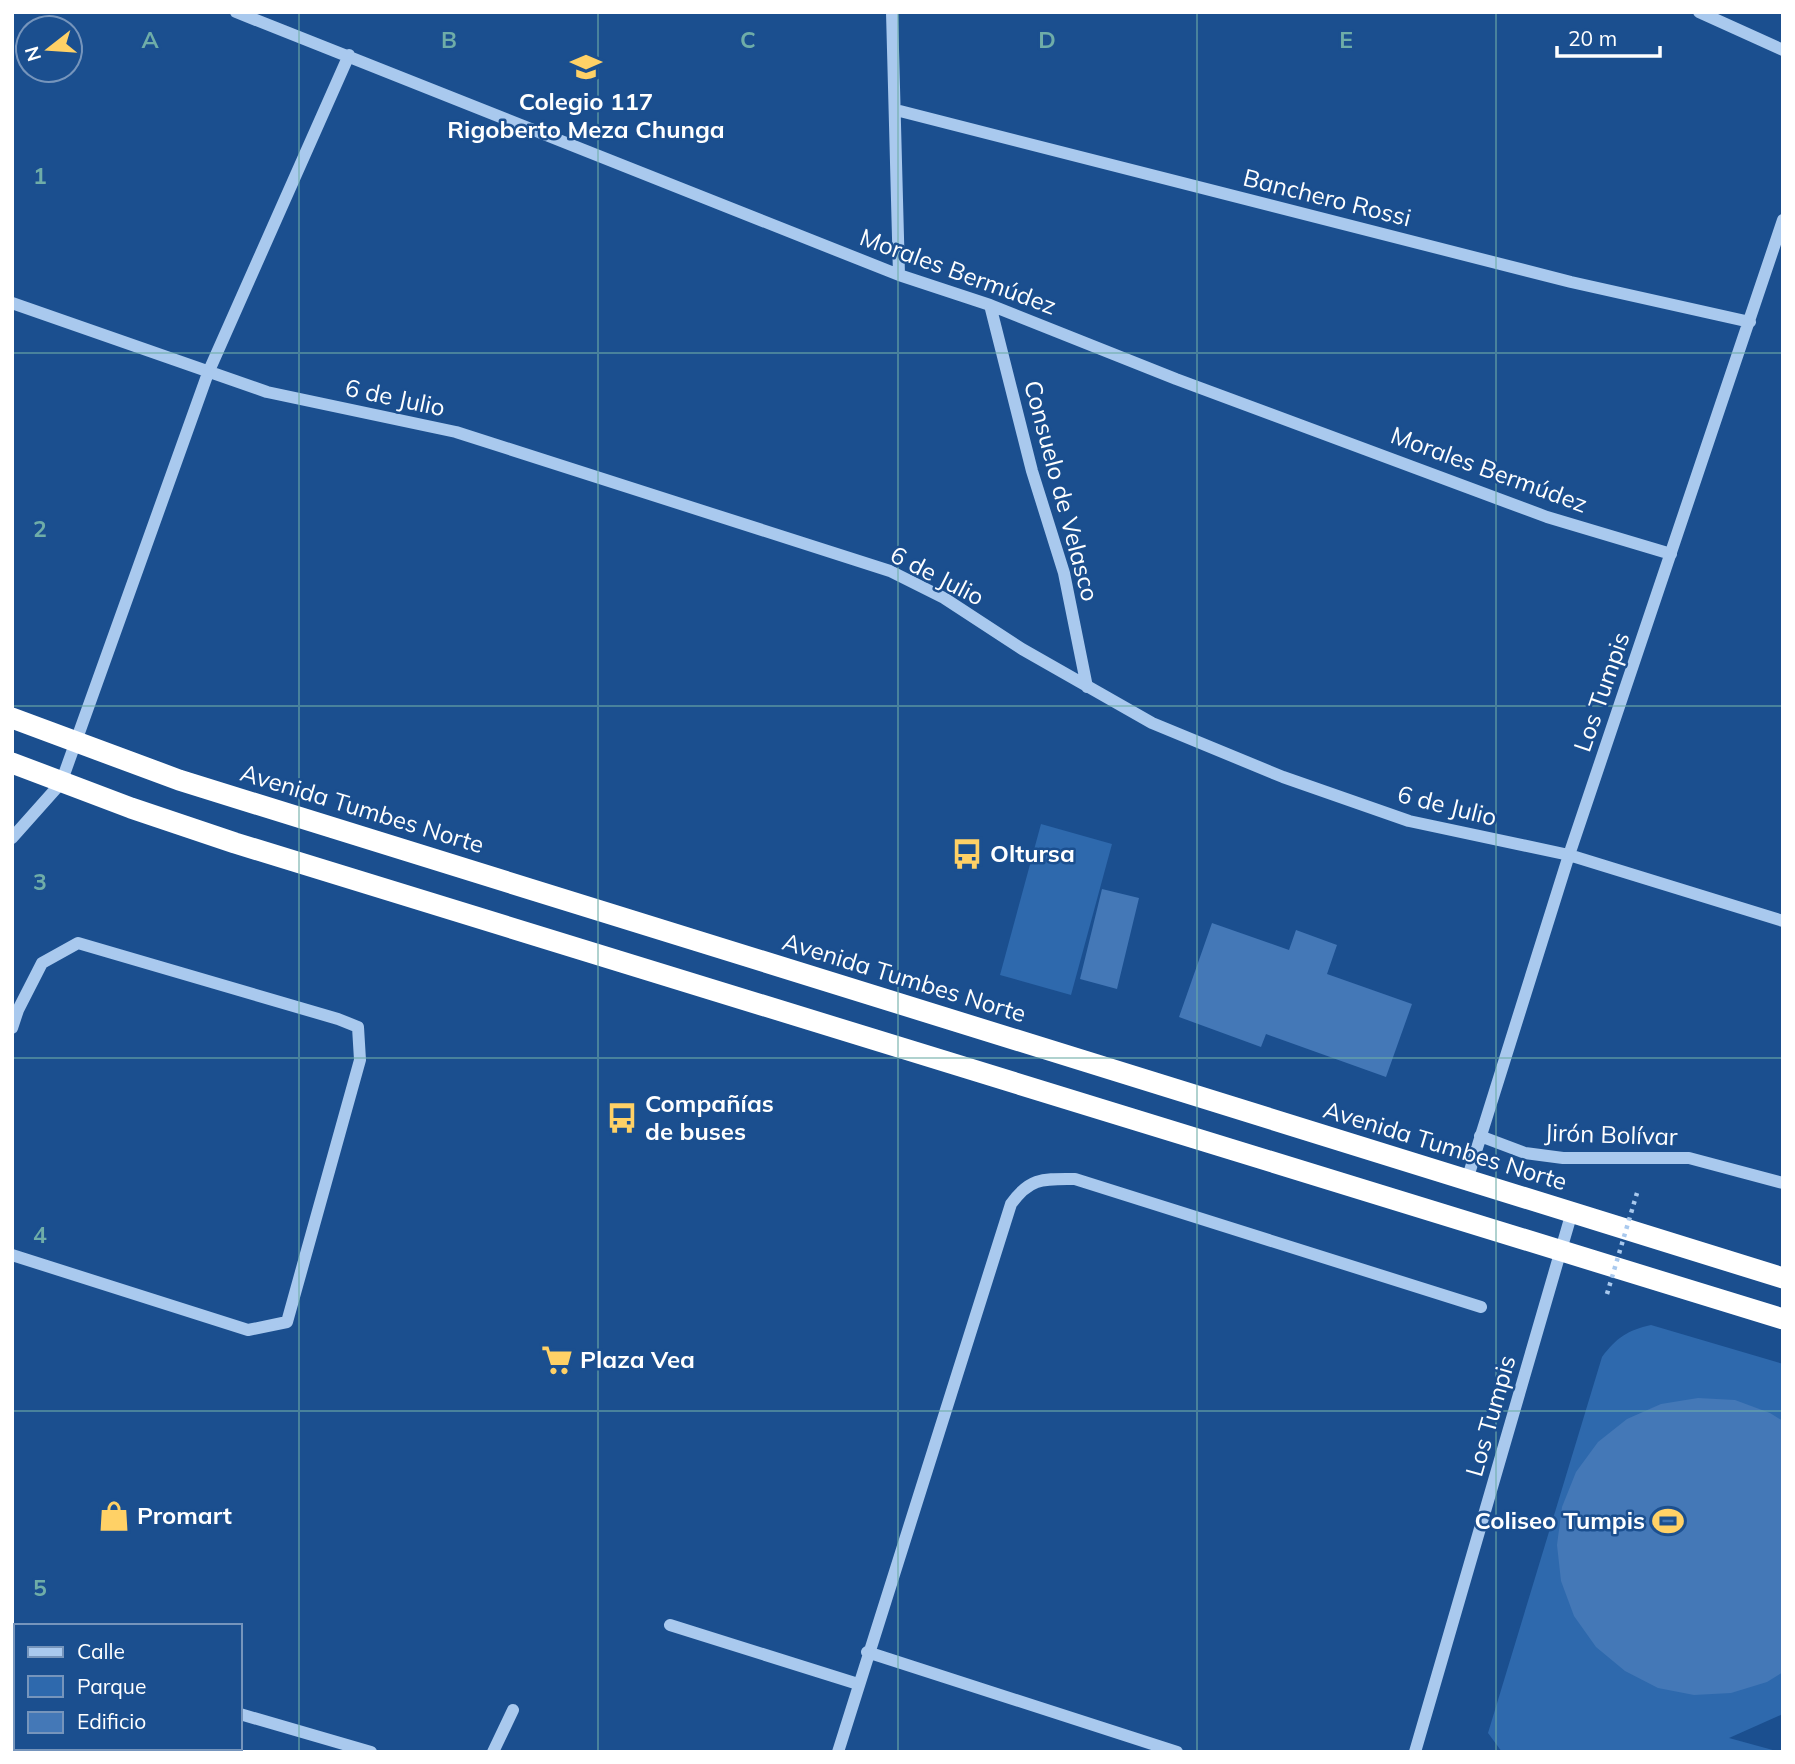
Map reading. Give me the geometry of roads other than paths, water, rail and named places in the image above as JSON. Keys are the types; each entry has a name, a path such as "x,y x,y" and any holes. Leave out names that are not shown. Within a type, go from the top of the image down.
{"highway":[{"name":"Avenida Tumbes Norte","path":"15,724 203,788 1783,1278"},
{"path":"12,763 61,783 249,848 1783,1320"}],"street":[{"name":"Morales Bermúdez","path":"236,12 900,275 990,305 1176,379 1547,517 1671,554"},
{"path":"892,12 900,275"},
{"path":"1699,12 1783,50"},
{"path":"12,838 61,783 208,373 349,55"},
{"name":"Banchero Rossi","path":"896,110 1571,282 1750,322"},
{"name":"Los Tumpis","path":"1467,1180 1569,855 1783,220"},
{"name":"6 de Julio","path":"12,303 267,392 456,432 890,572 944,598 1087,687 1152,723 1283,777 1409,821 1569,855 1783,920"},
{"name":"Consuelo de Velasco","path":"990,305 1032,471 1064,573 1087,687"},
{"path":"12,1028 42,963 78,943 358,1027 360,1060 287,1322 248,1330 12,1255"},
{"name":"Jirón Bolívar","path":"1480,1136 1525,1153 1563,1158 1689,1158 1783,1183"},
{"path":"838,1752 867,1652 1011,1204 1023,1187 1045,1179 1075,1179 1481,1307"},
{"name":"Los Tumpis","path":"1415,1752 1572,1212"},
{"path":"670,1625 858,1684"},
{"path":"867,1652 1177,1752"},
{"path":"493,1752 513,1710"},
{"path":"242,1715 371,1752"}],"place":[{"name":"Colegio 117 Rigoberto Meza Chunga","path":"586,67"},
{"name":"Oltursa","path":"967,854"},
{"name":"Compañías de buses","path":"622,1118"},
{"name":"Plaza Vea","path":"557,1360"},
{"name":"Promart","path":"114,1516"},
{"name":"Coliseo Tumpis","path":"1668,1521"}]}
